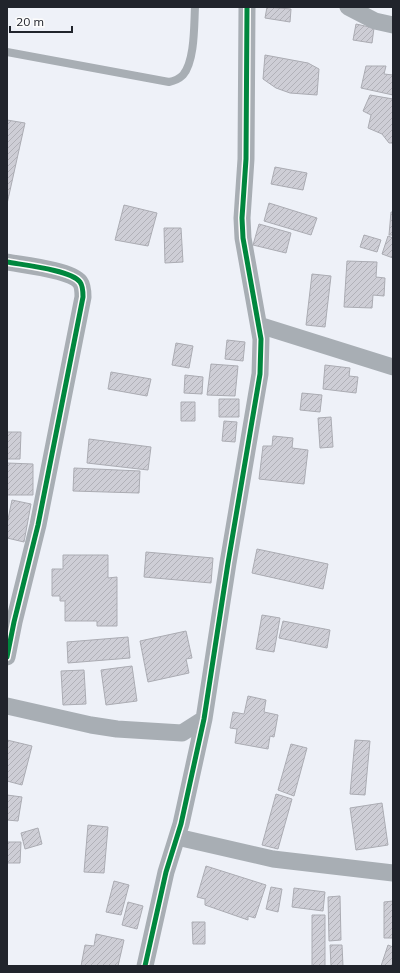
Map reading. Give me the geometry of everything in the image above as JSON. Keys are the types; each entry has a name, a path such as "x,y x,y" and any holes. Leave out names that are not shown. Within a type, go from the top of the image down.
{"street":[{"path":"145,966 166,872 177,837 204,719 228,563 260,374 261,339 243,238 242,218 246,159 247,7"},
{"path":"348,7 376,21 393,24"},
{"path":"7,262 69,274 80,281 83,289 83,297 38,525 14,622 7,658"},
{"path":"259,325 393,367"},
{"path":"7,706 90,725 117,729 182,733 204,719"},
{"path":"182,733 198,747"},
{"path":"177,837 273,859 393,874"}],"lane":[{"path":"7,52 169,82 177,80 183,75 188,66 192,50 195,7"}],"building":[{"path":"267,7 291,9 290,22 265,18"},
{"path":"356,24 374,28 372,43 353,40"},
{"path":"265,55 308,63 319,69 317,95 290,93 276,88 263,79"},
{"path":"366,66 386,66 384,74 393,75 393,95 361,88"},
{"path":"370,95 393,99 393,143 389,143 382,134 368,128 371,115 363,111"},
{"path":"7,120 25,123 7,204"},
{"path":"275,167 307,173 303,190 271,184"},
{"path":"269,203 317,218 311,235 264,221"},
{"path":"124,205 157,213 148,246 115,240"},
{"path":"391,212 393,212 393,235 389,235"},
{"path":"259,224 291,233 286,253 253,245"},
{"path":"164,228 181,228 183,262 165,263"},
{"path":"364,235 381,240 377,252 360,247"},
{"path":"388,236 393,238 393,258 382,254"},
{"path":"347,261 377,262 376,277 385,278 384,296 373,295 372,308 344,307"},
{"path":"312,274 331,276 325,327 306,325"},
{"path":"227,340 245,342 243,361 225,359"},
{"path":"176,343 193,346 189,368 172,365"},
{"path":"211,364 238,366 235,396 207,395"},
{"path":"325,365 350,368 349,376 358,377 356,393 323,389"},
{"path":"111,372 151,379 147,396 108,389"},
{"path":"185,375 203,377 202,394 184,393"},
{"path":"302,393 322,395 320,412 300,410"},
{"path":"219,399 239,399 239,417 219,417"},
{"path":"181,402 195,402 195,421 181,421"},
{"path":"331,417 333,447 320,448 318,418"},
{"path":"224,421 237,422 235,442 222,441"},
{"path":"7,432 21,432 20,459 7,459"},
{"path":"273,436 293,438 292,448 308,450 304,484 259,479 263,446 272,446"},
{"path":"89,439 151,447 148,470 87,463"},
{"path":"7,463 33,464 33,495 7,495"},
{"path":"74,468 140,471 139,493 73,491"},
{"path":"12,500 31,504 24,542 7,538 7,524"},
{"path":"257,549 328,564 323,589 252,573"},
{"path":"146,552 213,558 211,583 144,577"},
{"path":"63,555 108,555 108,578 117,577 117,626 97,626 97,621 65,621 65,601 60,601 60,596 52,596 52,569 63,569"},
{"path":"262,615 280,618 274,652 256,649"},
{"path":"283,621 330,630 327,648 279,638"},
{"path":"186,631 192,658 186,659 189,673 148,682 140,641"},
{"path":"128,637 130,658 68,663 67,642"},
{"path":"132,666 137,701 106,705 101,670"},
{"path":"84,670 86,704 63,705 61,671"},
{"path":"248,696 266,700 264,712 278,715 274,737 270,736 268,749 235,743 237,729 230,728 233,712 244,714"},
{"path":"7,740 32,746 22,785 7,781"},
{"path":"355,740 370,741 365,795 350,794"},
{"path":"291,744 307,748 294,796 278,790"},
{"path":"276,794 292,799 278,849 262,845"},
{"path":"7,795 22,797 18,821 7,820"},
{"path":"382,803 388,845 356,850 350,808"},
{"path":"88,825 108,827 104,873 84,872"},
{"path":"38,828 42,844 25,849 21,833"},
{"path":"7,842 21,842 20,863 7,863"},
{"path":"206,866 266,885 255,918 248,916 248,920 205,905 205,899 197,897"},
{"path":"114,881 129,885 121,915 106,912"},
{"path":"271,887 282,889 278,912 266,909"},
{"path":"294,888 325,892 323,911 292,907"},
{"path":"340,896 341,940 329,941 328,897"},
{"path":"393,901 393,938 384,938 384,902"},
{"path":"128,902 143,906 137,929 122,925"},
{"path":"312,915 325,915 325,966 312,966"},
{"path":"192,922 205,922 205,944 193,944"},
{"path":"96,934 124,940 118,966 81,966 85,945 94,946"},
{"path":"330,945 342,945 343,966 331,966"},
{"path":"388,945 393,947 393,966 381,966"}],"cycle path":[{"path":"145,966 166,872 181,824 204,719 228,563 260,374 261,339 243,238 242,218 246,159 247,7"},
{"path":"7,262 35,266 67,274 80,282 83,291 38,525 7,657"}]}
